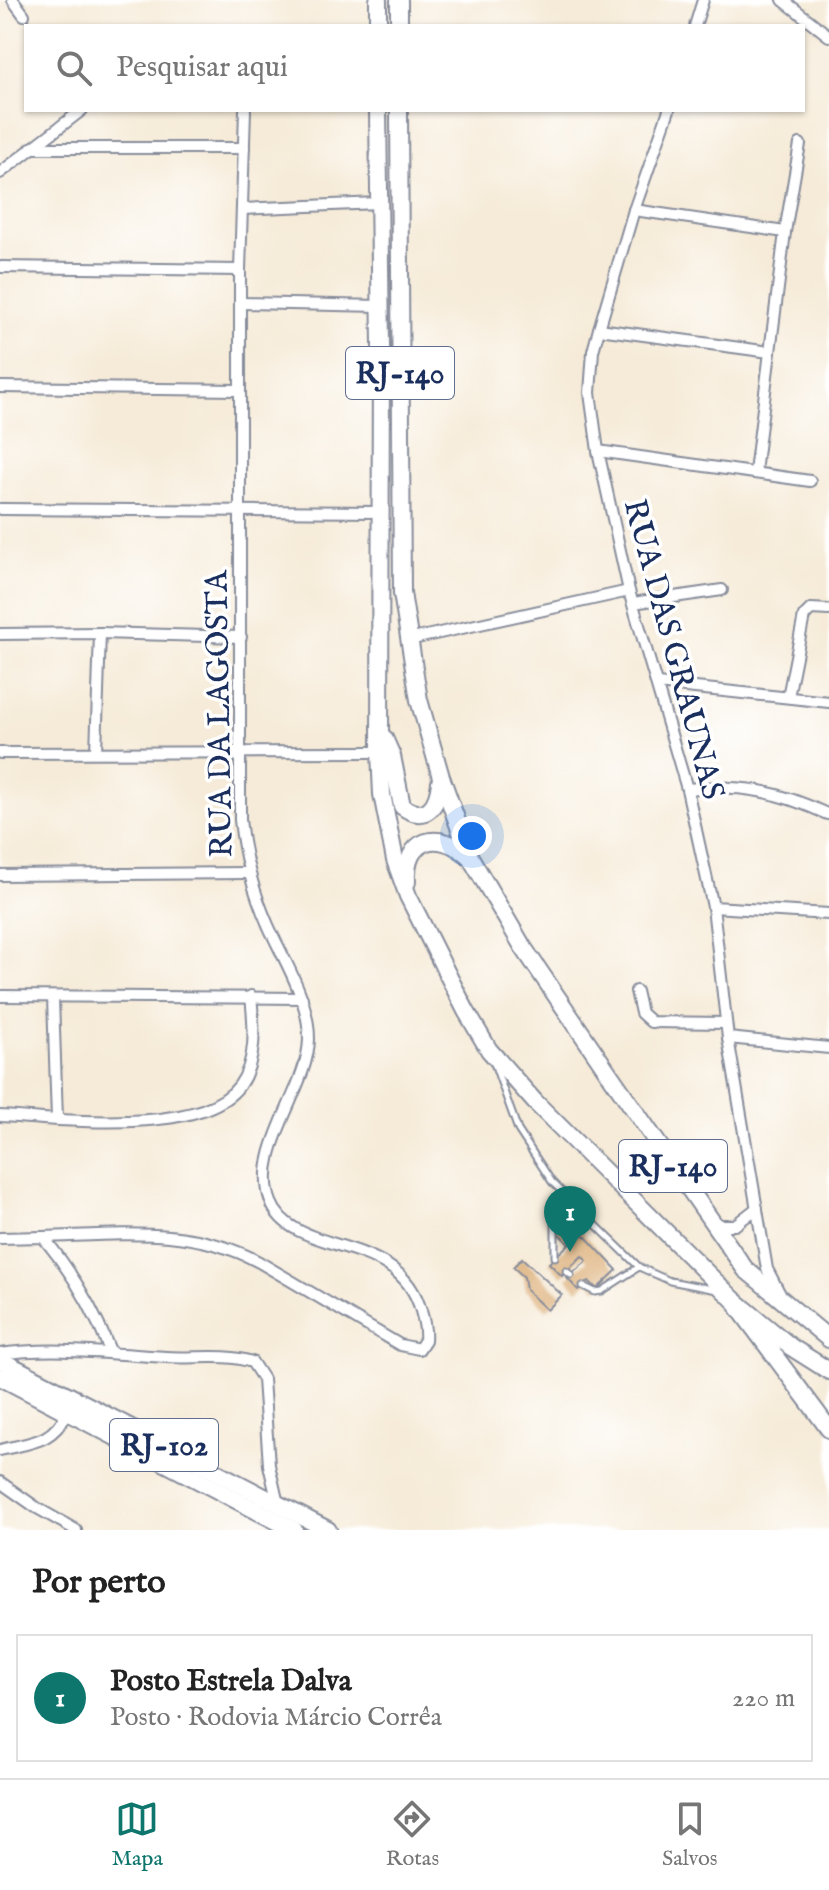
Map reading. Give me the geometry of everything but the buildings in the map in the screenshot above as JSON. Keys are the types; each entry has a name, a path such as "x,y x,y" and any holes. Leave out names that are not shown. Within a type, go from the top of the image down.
{"main road":[{"path":"378,0 378,24"},
{"path":"399,0 402,24"},
{"name":"RJ-140","path":"378,112 380,752 382,794 395,860 408,896 489,1050 535,1102 730,1296 791,1347 829,1371"},
{"name":"RJ-140","path":"399,112 402,593 419,700 441,777 470,857 523,947 714,1225 745,1269 829,1339"},
{"path":"380,729 392,756 402,806 410,812 422,812 433,807 438,800 441,777"},
{"path":"408,896 406,868 410,856 419,846 430,840 443,840 456,844 470,857"},
{"path":"730,1296 829,1429"},
{"name":"RJ-102","path":"0,1357 328,1530"},
{"name":"RJ-102","path":"0,1377 294,1530"}],"street":[{"path":"13,0 24,15"},
{"path":"402,24 408,0"},
{"path":"696,24 703,0"},
{"path":"783,0 829,36"},
{"path":"0,173 79,112"},
{"name":"RUA DA LAGOSTA","path":"43,1237 151,1234 211,1241 239,1251 400,1345 415,1349 424,1345 426,1333 418,1301 407,1279 382,1262 287,1223 271,1202 267,1185 272,1151 300,1077 308,1044 308,1024 302,998 266,921 248,873 240,820 239,390 245,112"},
{"name":"RUA DAS GRAUNAS","path":"668,112 634,210 599,329 593,351 590,393 598,451 629,591 687,789 713,907 728,1038 767,1269 785,1304"},
{"path":"755,472 785,232 800,144"},
{"path":"31,148 244,148"},
{"path":"242,209 378,203"},
{"path":"634,210 785,232"},
{"path":"0,267 240,270"},
{"path":"240,303 380,306"},
{"path":"599,329 770,352"},
{"path":"0,387 239,390"},
{"path":"598,451 810,481"},
{"path":"0,509 380,512"},
{"path":"633,603 722,590"},
{"path":"408,640 629,591"},
{"path":"788,697 806,613 816,609 829,610"},
{"path":"96,752 100,633"},
{"path":"0,634 241,637"},
{"path":"657,684 829,702"},
{"path":"0,753 380,752"},
{"path":"687,789 718,786 758,790 793,798 827,814"},
{"path":"0,875 248,873"},
{"path":"713,907 829,914"},
{"path":"636,991 641,1013 651,1022 726,1023"},
{"path":"0,996 302,998"},
{"path":"0,1116 134,1121 172,1118 208,1109 237,1088 250,1062 254,1027 251,996"},
{"path":"53,998 57,1119"},
{"path":"728,1038 829,1048"},
{"path":"714,1225 735,1225 757,1208"},
{"path":"0,1238 43,1237 94,1312 111,1353"},
{"path":"0,1357 34,1349 169,1358 235,1358 256,1365 263,1379 269,1465 278,1504"},
{"path":"0,1450 49,1436 59,1429 67,1413"},
{"path":"0,1482 76,1530"}],"lane":[{"path":"489,1050 518,1130 552,1182 570,1201 639,1267 670,1281 730,1296"},
{"path":"555,1257 555,1224 570,1201"},
{"path":"583,1286 595,1292 602,1291 639,1267"}],"place":[{"name":"Posto Estrela Dalva","path":"570,1252"}]}
